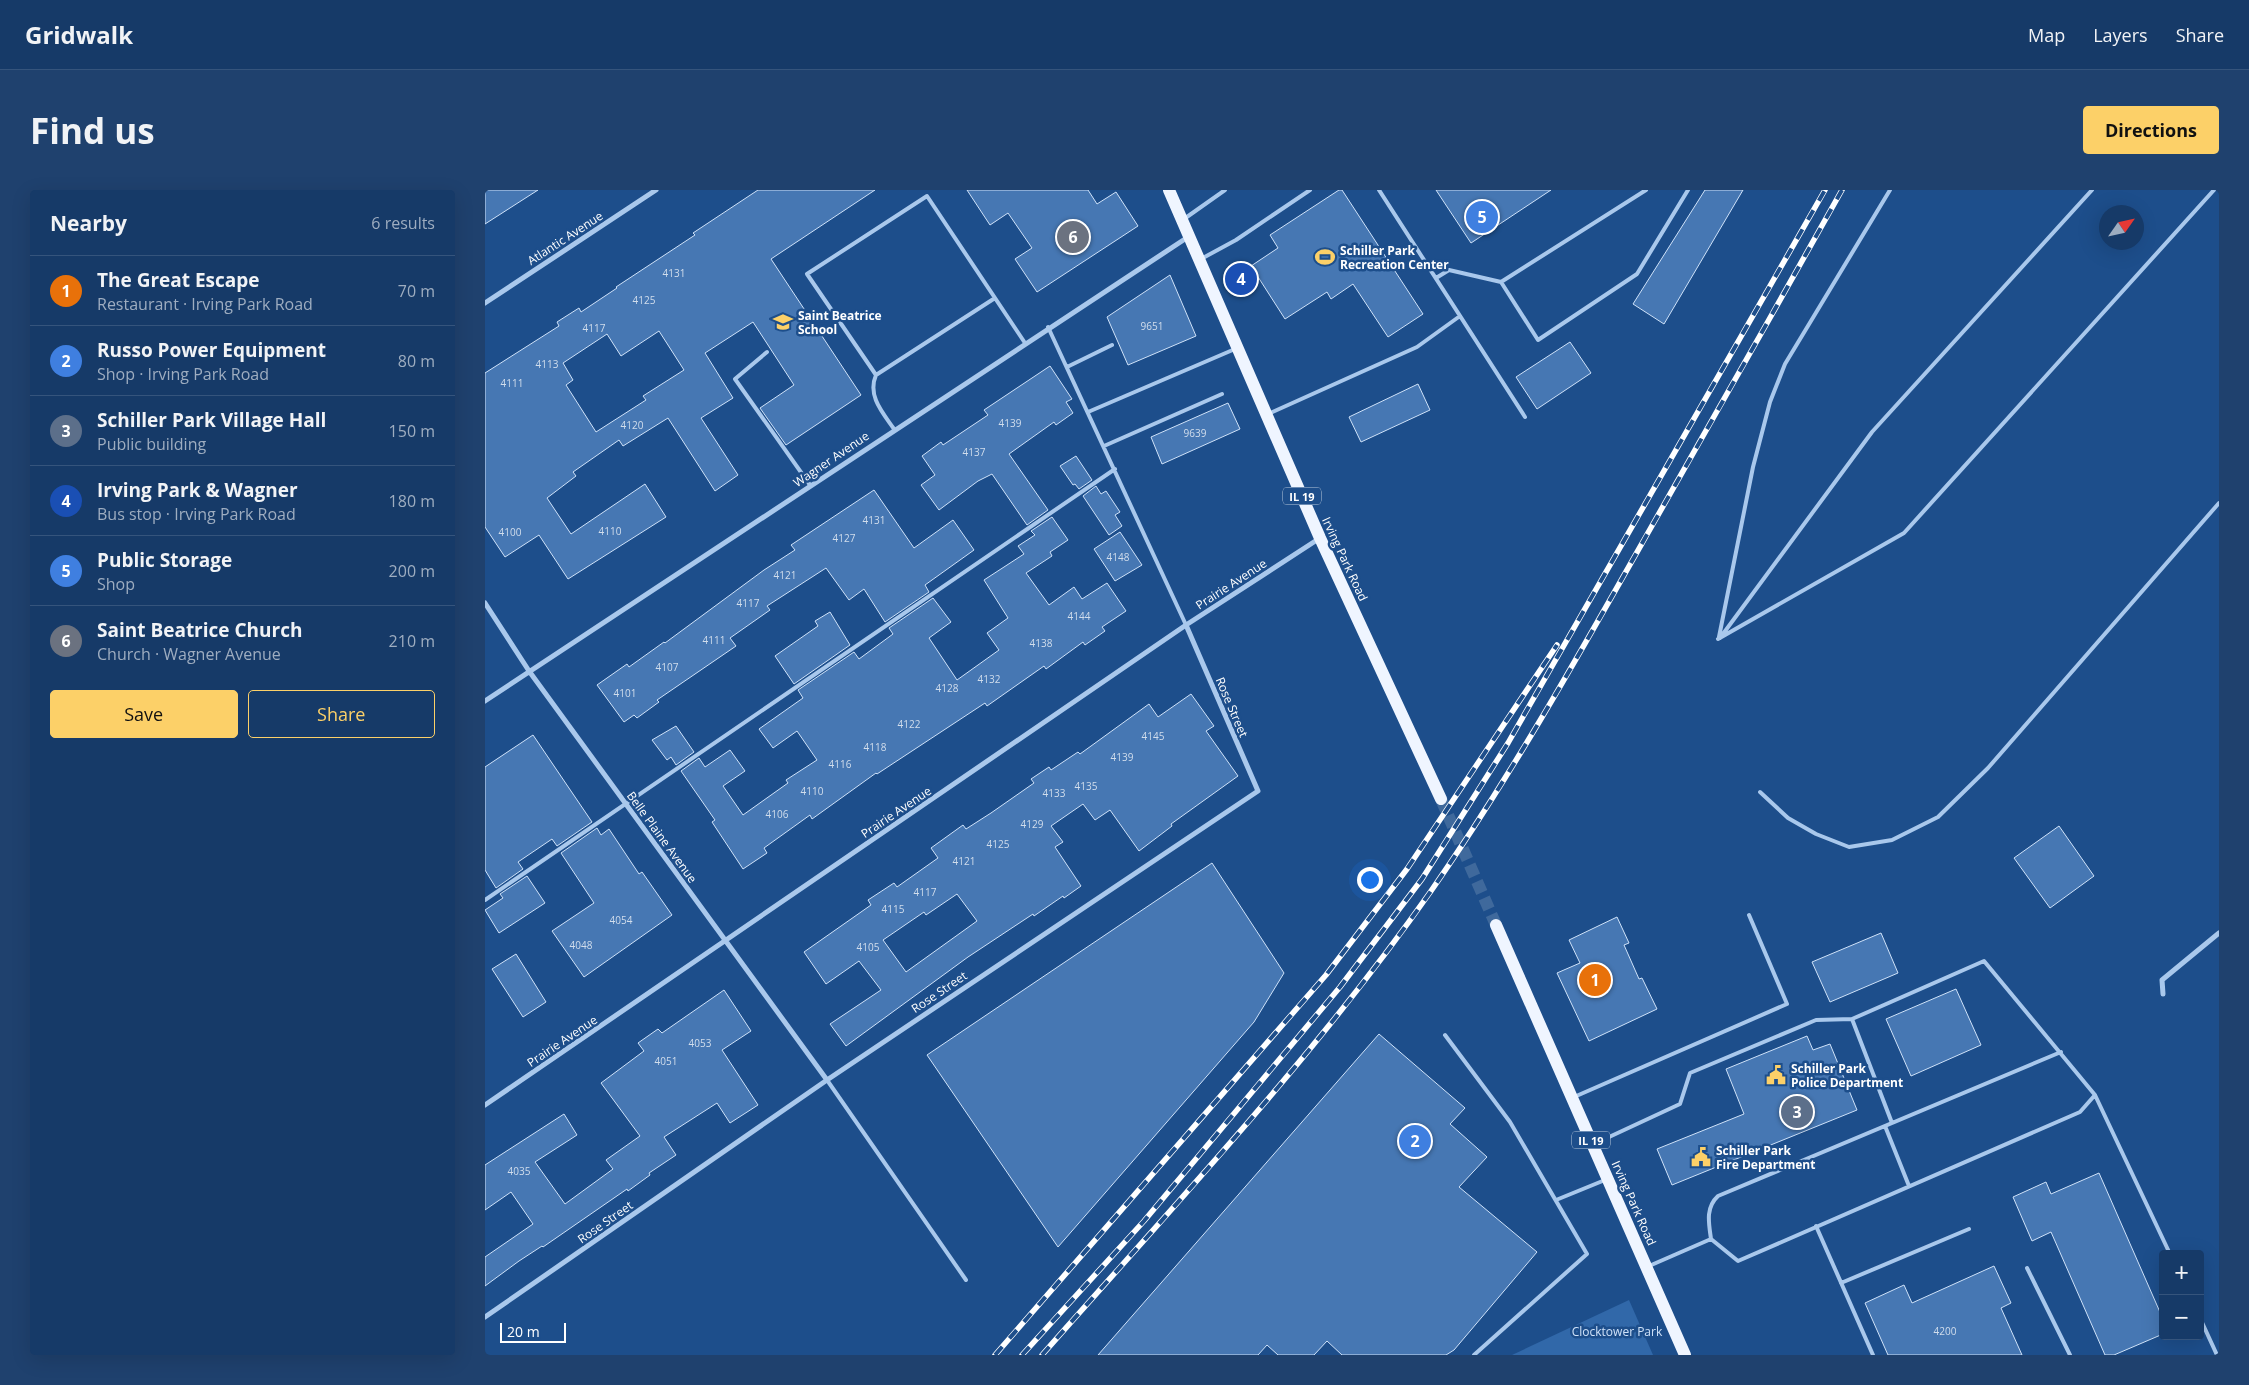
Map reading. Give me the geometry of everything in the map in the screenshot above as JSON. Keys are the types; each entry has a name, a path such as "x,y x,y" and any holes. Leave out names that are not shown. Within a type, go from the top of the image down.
{"main road":[{"name":"Irving Park Road","path":"1169,190 1320,538 1441,800"},
{"name":"Irving Park Road","path":"1496,925 1685,1355"}],"street":[{"name":"Atlantic Avenue","path":"485,303 656,190"},
{"name":"Wagner Avenue","path":"485,701 893,429 1189,236"},
{"name":"Prairie Avenue","path":"485,1105 1186,625 1320,538"},
{"name":"Belle Plaine Avenue","path":"485,603 529,671 827,1080"},
{"name":"Rose Street","path":"485,1317 827,1080 1258,791 1186,625"},
{"path":"2163,994 2162,980 2219,933"}],"lane":[{"path":"1182,221 1225,190"},
{"path":"1199,260 1236,240 1310,190"},
{"path":"1379,190 1525,417"},
{"path":"1501,282 1646,190"},
{"path":"1436,278 1449,270 1501,282 1538,340 1637,274 1688,190"},
{"path":"1718,640 1753,467 1770,402 1785,364 1890,190"},
{"path":"1718,640 1872,432 2092,190"},
{"path":"1718,640 1904,533 2214,190"},
{"path":"876,376 807,274 927,196 1025,343"},
{"path":"893,429 875,402 873,383 876,376 995,298"},
{"path":"1266,415 1417,347 1460,316"},
{"path":"1048,327 1186,625"},
{"path":"1067,367 1112,345"},
{"path":"1088,412 1237,348"},
{"path":"767,352 735,379 809,485"},
{"path":"1104,446 1222,394"},
{"path":"485,900 1115,469"},
{"path":"1760,792 1788,818 1816,834 1849,847 1892,840 1937,817 1988,768 2219,504"},
{"path":"1572,1098 1787,1004 1749,915"},
{"path":"1593,1145 1680,1104 1690,1073 1816,1020 1852,1019 1984,961 2095,1095 2168,1250"},
{"path":"1852,1019 1892,1123"},
{"path":"1445,1035 1511,1122 1587,1254 1474,1355"},
{"path":"2061,1052 1718,1196 1713,1200 1709,1214 1711,1239 1737,1261 2080,1112 2095,1095"},
{"path":"827,1080 966,1280"},
{"path":"1885,1126 1909,1186"},
{"path":"1556,1200 1608,1179"},
{"path":"1816,1226 1873,1355"},
{"path":"1841,1283 1969,1229"},
{"path":"1647,1267 1711,1239"},
{"path":"2027,1268 2070,1355"},
{"path":"2204,1327 2217,1355"}],"green space":[{"name":"Clocktower Park","path":"1629,1300 1653,1355 1512,1355"}],"building":[{"path":"485,190 538,190 485,224"},
{"path":"758,190 875,190 771,259 861,395 786,445 760,408 794,385 753,322 705,353 733,398 701,418 738,475 715,491 668,418 623,446 619,440 573,472 576,476 547,498 571,534 645,484 666,517 568,579 539,535 505,557 485,527 485,373 559,326 557,322 579,308 581,312 617,288 695,235 693,233","holes":["659,331 684,370 643,396 646,400 596,432 566,385 573,380 563,363 607,334 621,356"]},
{"path":"967,190 1088,190 1097,204 1116,192 1138,226 1037,292 1015,259 1032,248 1008,213 990,225"},
{"name":"Schiller Park Recreation Center","path":"1339,190 1342,190 1423,314 1388,337 1353,284 1331,299 1327,292 1285,319 1251,266 1278,248 1270,235"},
{"path":"1436,190 1551,190 1471,243"},
{"path":"1705,190 1743,190 1664,324 1633,304"},
{"path":"1170,275 1196,336 1128,365 1107,317"},
{"path":"1570,342 1591,373 1537,409 1516,377"},
{"path":"1050,366 1072,399 1066,402 1073,413 1056,425 1054,422 1009,454 1048,510 1027,525 992,474 978,481 939,510 921,485 935,475 922,456 941,442 943,445 988,415 984,410"},
{"path":"1418,384 1430,410 1361,442 1349,417"},
{"path":"1228,403 1240,429 1162,464 1151,437"},
{"path":"1076,456 1092,480 1079,489 1075,484 1073,485 1060,466"},
{"path":"1096,486 1101,494 1106,491 1120,512 1115,515 1122,526 1109,535 1083,496"},
{"path":"874,490 914,548 953,520 974,550 925,585 929,592 885,622 864,589 849,600 826,568 767,606 770,610 730,638 736,646 657,700 659,702 637,718 634,715 624,722 597,685 627,664 629,667 665,643 764,570 795,550 791,545"},
{"path":"1052,517 1068,540 1050,552 1052,556 1026,573 1049,605 1074,587 1082,599 1107,583 1126,611 1102,627 1105,631 1085,645 1083,642 1046,669 1044,666 987,706 985,703 876,773 812,819 810,815 764,848 767,853 743,869 712,822 715,820 681,771 699,758 705,767 730,750 745,771 723,786 743,815 788,783 786,780 817,760 797,731 773,748 759,729 803,698 798,690 854,652 859,659 893,634 889,628 933,598 951,622 929,638 957,680 999,650 987,633 1008,618 984,580 1024,554 1018,546 1035,535 1031,531"},
{"path":"1120,532 1142,565 1115,581 1094,549"},
{"path":"830,612 850,645 794,684 775,656 818,626 815,621"},
{"path":"1191,694 1214,726 1206,731 1238,776 1171,824 1172,826 1139,851 1110,810 1095,820 1083,804 1051,826 1063,842 1055,847 1081,886 1034,916 1033,914 968,957 846,1046 830,1024 881,990 859,961 826,984 804,952 871,905 868,900 894,883 897,887 938,858 931,848 963,825 966,829 991,813 1034,783 1031,779 1049,767 1051,770 1078,752 1080,754 1149,704 1158,717","holes":["957,894 977,921 906,972 883,940 924,912 926,915"]},
{"path":"676,726 694,752 676,765 671,757 667,760 652,740"},
{"path":"533,735 592,822 557,846 552,839 518,862 523,869 496,888 485,870 485,767"},
{"path":"2059,826 2094,876 2050,908 2014,858"},
{"path":"597,828 601,835 609,829 639,874 642,872 672,915 584,977 552,931 594,903 561,853"},
{"path":"1212,863 1284,973 1254,1022 1058,1247 927,1055"},
{"path":"527,876 545,903 499,933 485,910 503,898 500,894"},
{"path":"1617,917 1629,943 1624,945 1639,979 1642,978 1657,1009 1589,1041 1557,973 1580,963 1569,940"},
{"path":"1881,933 1898,973 1830,1002 1812,962"},
{"path":"516,954 546,1002 523,1017 492,969"},
{"path":"1956,989 1981,1045 1911,1076 1886,1019"},
{"path":"724,990 751,1031 722,1050 758,1105 730,1123 717,1103 664,1137 676,1155 649,1173 650,1175 628,1191 627,1189 485,1286 485,1257 533,1224 511,1192 485,1210 485,1165 564,1114 577,1135 535,1162 565,1204 613,1169 606,1160 640,1136 601,1083 644,1051 638,1043 658,1029 662,1033"},
{"path":"1379,1034 1465,1108 1450,1124 1487,1157 1459,1187 1537,1252 1454,1350 1446,1355 1342,1355 1327,1341 1314,1355 1278,1355 1267,1345 1258,1355 1098,1355"},
{"path":"1807,1036 1813,1050 1830,1044 1857,1110 1672,1185 1657,1149 1744,1114 1726,1069"},
{"path":"2099,1173 2159,1310 2159,1336 2114,1355 2105,1355 2051,1232 2032,1241 2013,1197 2046,1182 2051,1194"},
{"path":"1994,1266 2011,1303 2001,1308 2022,1355 1888,1355 1865,1303 1904,1285 1912,1303"}],"tunnel":[{"path":"1441,799 1496,925"}],"railway":[{"path":"1022,1355 1144,1221 1340,987 1422,879 1508,743 1825,190"},
{"path":"1042,1355 1292,1071 1386,952 1461,848 1571,668 1842,190"},
{"path":"995,1355 1326,975 1407,869 1557,645"}],"place":[{"name":"Public Storage","path":"1482,217"},
{"name":"Saint Beatrice Church","path":"1073,237"},
{"name":"Schiller Park Recreation Center","path":"1325,257"},
{"name":"Irving Park & Wagner","path":"1241,279"},
{"name":"Saint Beatrice School","path":"783,322"},
{"name":"The Great Escape","path":"1595,980"},
{"name":"Schiller Park Police Department","path":"1776,1075"},
{"name":"Schiller Park Village Hall","path":"1797,1112"},
{"name":"Russo Power Equipment","path":"1415,1141"},
{"name":"Schiller Park Fire Department","path":"1701,1157"}]}
